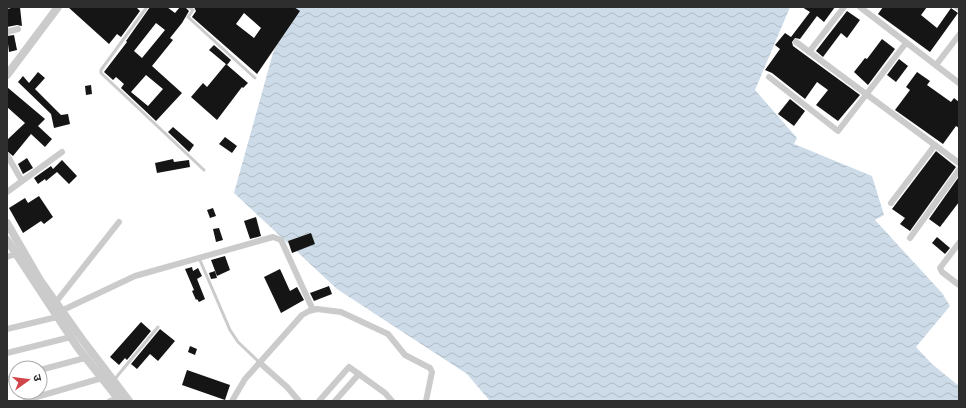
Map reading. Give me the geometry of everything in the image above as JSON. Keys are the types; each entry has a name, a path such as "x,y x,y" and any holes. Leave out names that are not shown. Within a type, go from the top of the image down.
{"street":[{"path":"7,75 58,7"},
{"path":"809,52 844,7"},
{"path":"860,7 959,83"},
{"path":"7,32 18,29"},
{"path":"936,65 959,35"},
{"path":"796,42 959,163"},
{"path":"769,77 838,131 906,43"},
{"path":"891,203 934,145"},
{"path":"7,192 62,152"},
{"path":"7,155 22,181"},
{"path":"910,238 959,170"},
{"path":"56,302 119,222"},
{"path":"7,223 20,253 60,314 114,380 121,399"},
{"path":"7,329 60,314 135,276 270,238 279,238 313,310"},
{"path":"7,240 20,253 56,302 71,337 86,358 121,399"},
{"path":"959,243 941,266 940,270 959,285"},
{"path":"7,257 20,253"},
{"path":"232,401 245,379 302,315 313,310 326,309 342,312 389,334 405,355 431,370 426,401"},
{"path":"7,353 71,337"},
{"path":"48,368 86,358"},
{"path":"260,363 287,387 299,401"},
{"path":"319,401 347,368 351,368 385,393 392,401"},
{"path":"335,401 359,374"},
{"path":"48,394 102,378"}],"lane":[{"path":"147,7 100,73 204,170"},
{"path":"188,7 192,10 188,17 254,78"},
{"path":"199,258 230,330 238,342 260,363"},
{"path":"114,380 158,327"}],"water":[{"path":"292,7 790,7 755,90 797,138 794,144 872,176 884,215 875,220 942,293 950,306 916,347 932,364 959,386 959,401 490,401 467,374 337,289 234,193 273,53"}],"building":[{"path":"20,7 22,26 17,25 7,27 7,9"},
{"path":"68,7 136,7 140,11 121,37 117,34 109,44"},
{"path":"150,7 167,7 175,13 180,7 185,7 189,11 170,38 173,40 152,66 182,93 156,121 121,88 124,84 116,77 113,80 104,72 127,42 126,41","holes":["156,23 165,30 142,58 134,51","146,75 163,89 148,106 131,92"]},
{"path":"194,7 294,7 300,11 257,74 192,17 196,11","holes":["244,13 261,28 254,38 236,24"]},
{"path":"802,7 835,7 824,22 817,16 800,39 795,38 792,42 793,46 860,95 838,121 816,105 828,90 817,82 805,99 772,73 765,70 780,49 775,45 785,33 791,37 810,12"},
{"path":"883,7 927,7 921,15 937,28 951,8 958,13 930,52 878,14"},
{"path":"847,11 860,20 847,38 841,33 823,57 816,51"},
{"path":"14,35 17,50 9,52 7,36"},
{"path":"882,39 895,49 868,85 854,72 865,58 867,59"},
{"path":"214,45 231,60 227,65 209,50"},
{"path":"899,59 908,66 896,82 887,75"},
{"path":"226,64 248,83 243,88 242,87 217,120 191,97 203,83 207,87"},
{"path":"38,72 45,78 35,89 61,115 68,114 70,124 54,128 51,114 18,82 23,76 29,83"},
{"path":"917,72 930,81 927,85 951,102 954,98 959,102 959,128 956,126 943,144 895,110 910,90 906,87"},
{"path":"91,85 92,94 86,95 85,86"},
{"path":"7,87 45,119 38,126 52,139 45,147 31,134 13,156 7,151 7,140 25,123 7,107"},
{"path":"790,99 805,111 794,126 778,114"},
{"path":"173,127 194,145 189,152 168,132"},
{"path":"225,137 237,146 232,153 219,144"},
{"path":"936,151 956,167 910,231 900,224 905,218 892,209"},
{"path":"27,158 33,168 23,174 18,164"},
{"path":"173,159 174,162 189,160 190,167 157,173 155,163"},
{"path":"62,160 77,176 69,184 57,172 46,181 45,179 38,184 34,178 51,166 53,169"},
{"path":"958,178 959,202 940,227 929,219"},
{"path":"39,196 53,217 44,224 41,221 23,233 9,208 25,198 28,203"},
{"path":"213,208 216,216 210,218 207,210"},
{"path":"256,217 261,236 250,239 244,221"},
{"path":"219,228 223,240 216,242 213,229"},
{"path":"311,233 315,244 292,253 288,241"},
{"path":"937,237 950,248 945,254 932,243"},
{"path":"225,256 230,270 217,276 211,260"},
{"path":"192,267 193,271 198,268 202,276 197,279 205,299 199,302 197,299 196,300 192,291 194,290 185,269"},
{"path":"280,269 290,291 297,287 304,300 281,313 264,277"},
{"path":"215,271 217,278 211,279 209,273"},
{"path":"329,286 332,294 314,301 310,293"},
{"path":"141,322 151,331 127,360 125,358 119,365 110,357"},
{"path":"160,329 175,341 158,361 150,354 137,369 131,364"},
{"path":"190,346 197,349 195,355 188,352"},
{"path":"187,370 230,385 225,400 182,385"}]}
